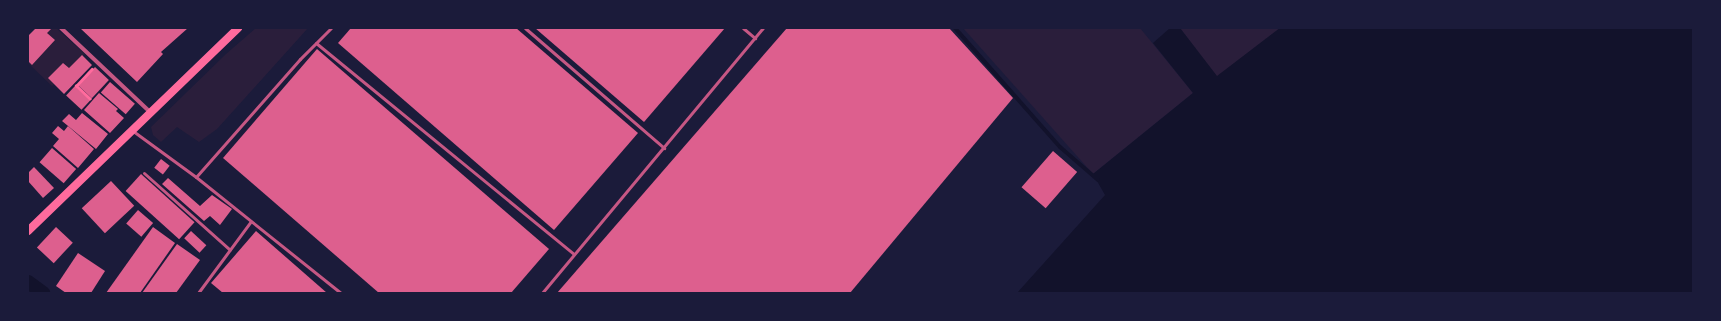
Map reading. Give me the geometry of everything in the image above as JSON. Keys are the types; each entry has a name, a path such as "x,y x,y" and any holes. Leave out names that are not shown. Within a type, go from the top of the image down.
{"main road":[{"path":"28,231 238,28"}],"street":[{"path":"61,28 151,113"}],"lane":[{"path":"196,177 331,28"},
{"path":"525,28 664,148"},
{"path":"743,28 755,38"},
{"path":"542,293 763,28"},
{"path":"316,43 574,254"},
{"path":"133,131 196,177 341,293"},
{"path":"144,173 230,250"},
{"path":"198,293 251,221"}],"path":[{"path":"90,99 76,86 98,63"}],"shaded area":[{"path":"50,28 56,28 85,54 52,86 28,63 28,52"},
{"path":"256,28 308,28 217,129 199,142 177,127 161,142 153,135 151,127 226,54"},
{"path":"963,28 1140,28 1193,93 1093,174"},
{"path":"1170,28 1180,28 1217,76 1280,28 1693,28 1693,293 1017,293 1105,195 1093,174 1193,93 1153,43"},
{"path":"1180,28 1280,28 1217,77"}],"building":[{"path":"36,28 52,28 47,33 55,40 32,65 28,61 28,36"},
{"path":"80,28 188,28 161,52 163,54 137,82"},
{"path":"351,28 516,28 638,133 554,230 338,43"},
{"path":"535,28 725,28 644,122"},
{"path":"787,28 949,28 1013,98 850,293 557,293"},
{"path":"317,49 549,249 511,293 379,293 223,158"},
{"path":"82,55 92,65 64,94 48,78 63,63 69,68"},
{"path":"95,67 109,80 92,98 78,85"},
{"path":"110,82 135,104 126,114 101,93"},
{"path":"75,86 90,100 81,110 66,96"},
{"path":"99,93 118,109 116,111 124,118 110,133 84,110"},
{"path":"82,113 108,134 96,149 62,121 69,114 76,120"},
{"path":"58,126 64,131 68,126 94,149 78,168 53,146 59,139 52,133"},
{"path":"52,148 76,169 64,183 40,162"},
{"path":"1053,151 1077,172 1046,208 1022,187"},
{"path":"161,159 170,166 163,174 154,168"},
{"path":"34,167 54,188 43,198 28,181 28,173"},
{"path":"141,174 195,222 179,239 126,191"},
{"path":"168,178 200,206 212,195 232,209 220,225 210,216 204,221 162,184"},
{"path":"111,181 134,206 105,233 82,208"},
{"path":"138,210 153,223 141,237 126,224"},
{"path":"56,227 73,243 54,263 37,247"},
{"path":"153,227 175,243 140,293 106,293"},
{"path":"191,231 206,245 200,253 184,238"},
{"path":"256,231 327,293 223,293 211,283"},
{"path":"177,244 200,260 176,293 142,293"},
{"path":"78,253 105,271 91,293 66,293 56,286"}],"waterway":[{"path":"955,28 1060,147 1098,180"},
{"path":"28,282 43,293"}]}
